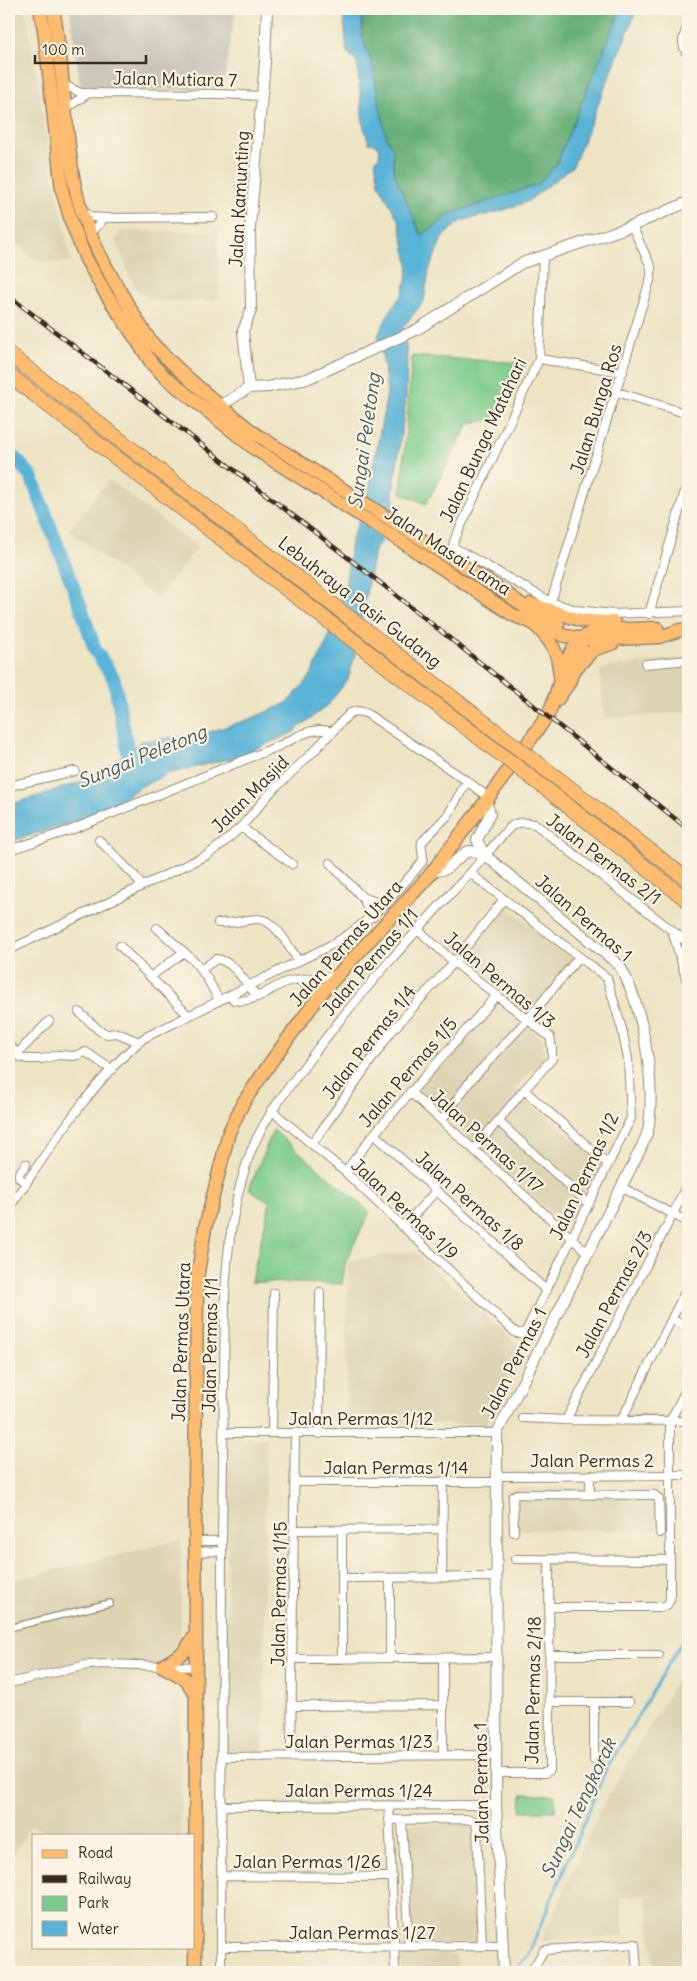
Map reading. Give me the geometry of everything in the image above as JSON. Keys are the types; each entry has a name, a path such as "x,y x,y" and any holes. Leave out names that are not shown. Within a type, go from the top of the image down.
{"highway":[{"name":"Lebuhraya Pasir Gudang","path":"9,354 688,880"},
{"name":"Lebuhraya Pasir Gudang","path":"9,375 554,795 688,901"}],"main road":[{"name":"Jalan Masai Lama","path":"40,9 44,29 62,190 86,259 106,294 154,365 166,378 255,449 352,503 398,532 506,593 546,619 575,632 581,638"},
{"name":"Jalan Masai Lama","path":"52,9 64,85 74,181 82,211 90,235 152,344 220,406 352,503"},
{"name":"Jalan Masai Lama","path":"398,532 513,615 565,636 593,640 627,639 659,637 684,630"},
{"path":"506,593 529,604 577,620 639,623 657,628"},
{"path":"534,623 551,642 556,651 560,679"},
{"path":"581,638 588,633 598,630 657,628 684,630"},
{"name":"Jalan Permas Utara","path":"552,706 564,691 573,671 582,644 581,638"},
{"name":"Jalan Permas Utara","path":"195,1972 197,1279 205,1228 229,1132 243,1103 324,990 432,872 548,715 573,647 581,638"},
{"path":"573,671 592,650 627,639"},
{"path":"196,1633 184,1652 162,1666 184,1678 196,1694"}],"street":[{"name":"Jalan Kamunting","path":"249,388 243,332 251,310 250,227 262,96 267,9"},
{"path":"688,26 682,42 683,48 688,55"},
{"name":"Jalan Mutiara 7","path":"64,85 81,93 262,96"},
{"name":"Jalan Mutiara 7","path":"66,108 89,93"},
{"path":"220,406 249,388 268,387 307,379 416,330 522,263 632,226 688,202"},
{"path":"82,211 92,217 104,218 213,217"},
{"path":"90,235 104,218"},
{"name":"Jalan Bunga Ros","path":"551,602 651,277 651,267 632,226"},
{"name":"Jalan Bunga Matahari","path":"543,256 539,359 454,541 453,547 551,602"},
{"path":"539,359 623,372"},
{"path":"617,392 688,414"},
{"path":"649,614 688,481"},
{"path":"551,602 585,612 649,614 688,611"},
{"path":"646,664 688,660"},
{"name":"Jalan Masjid","path":"9,950 208,855 240,827 271,792 350,713 357,711 366,713 467,781 487,799"},
{"path":"9,850 71,830 281,745 307,732 326,730 333,732"},
{"path":"9,786 76,771"},
{"path":"9,1208 80,1108 127,1052 139,1042 298,960 335,943 353,932 385,906 422,862 422,842 448,815 467,781"},
{"path":"486,856 477,840 490,814 487,799"},
{"name":"Jalan Permas 1/1","path":"221,1972 222,1541 226,1272 240,1188 251,1152 271,1110 346,1010 417,929 512,826 522,822"},
{"name":"Jalan Permas 2/1","path":"522,822 535,824 688,943"},
{"path":"240,827 292,864"},
{"path":"99,840 134,875 142,886"},
{"path":"432,872 446,869 466,852 471,851 486,856"},
{"name":"Jalan Permas 1","path":"486,856 619,965 626,976 639,1017 646,1050 650,1108 649,1127 645,1139 497,1433 496,1805 504,1972"},
{"path":"330,863 362,897 373,917"},
{"name":"Jalan Permas 1/2","path":"470,873 607,978 622,1029 628,1059 631,1118 526,1331 523,1334 516,1333"},
{"path":"362,897 385,906"},
{"name":"Jalan Permas 1/4","path":"312,1144 391,1032 454,962 504,899"},
{"path":"218,923 230,924 259,919 267,922 274,927 298,960"},
{"path":"157,928 201,970 219,1000"},
{"name":"Jalan Permas 1/3","path":"417,929 454,962 550,1037 552,1060 524,1090"},
{"path":"672,930 688,985"},
{"path":"120,946 188,1016"},
{"path":"150,977 184,952"},
{"path":"442,1120 471,1080 528,1019 579,957"},
{"path":"201,970 219,959 237,971 258,997"},
{"path":"230,996 234,1000 240,1001 258,997 288,982 337,975"},
{"path":"288,982 310,984 324,990"},
{"name":"Jalan Permas 1/5","path":"345,1172 410,1092 497,995"},
{"path":"80,1012 100,1031 107,1034 117,1033 139,1042"},
{"path":"16,1054 49,1021"},
{"path":"9,1045 22,1059 58,1055 74,1056 86,1052 112,1070"},
{"path":"474,1149 524,1090 608,1164"},
{"name":"Jalan Permas 1/17","path":"410,1092 588,1253"},
{"name":"Jalan Permas 1/9","path":"271,1110 345,1172 516,1333"},
{"path":"498,1121 589,1204"},
{"name":"Jalan Permas 1/8","path":"374,1134 546,1291"},
{"path":"26,1164 19,1173 19,1177 26,1184"},
{"name":"Jalan Permas 2/3","path":"566,1420 688,1182"},
{"path":"621,1188 688,1222"},
{"path":"403,1227 436,1191"},
{"path":"621,1421 688,1286"},
{"path":"272,1433 274,1292"},
{"path":"319,1434 320,1292"},
{"path":"672,1319 688,1328"},
{"path":"549,1607 661,1607 667,1605 670,1600 670,1421 688,1386"},
{"path":"523,1418 688,1421"},
{"name":"Jalan Permas 1/12","path":"224,1433 497,1433"},
{"name":"Jalan Permas 1/15","path":"291,1756 295,1434"},
{"path":"590,1475 590,1495"},
{"name":"Jalan Permas 2","path":"497,1479 590,1475 688,1475"},
{"name":"Jalan Permas 1/14","path":"295,1482 497,1479"},
{"path":"442,1578 443,1481"},
{"path":"514,1532 513,1497 515,1495 655,1495 659,1499 660,1533"},
{"path":"295,1530 442,1530"},
{"path":"342,1530 342,1659"},
{"path":"195,1547 222,1541"},
{"path":"195,1547 222,1551"},
{"path":"515,1559 670,1560"},
{"name":"Jalan Permas 2/18","path":"496,1773 545,1773 550,1770 549,1559"},
{"path":"342,1578 496,1577"},
{"path":"390,1578 390,1658"},
{"path":"9,1628 110,1603"},
{"path":"549,1655 659,1655"},
{"path":"442,1755 443,1657"},
{"path":"292,1659 496,1657"},
{"path":"9,1683 86,1665 196,1667"},
{"path":"550,1702 629,1702"},
{"path":"594,1702 594,1760"},
{"path":"292,1706 443,1705"},
{"name":"Jalan Permas 1/23","path":"221,1757 496,1755"},
{"path":"388,1805 396,1972"},
{"name":"Jalan Permas 1/24","path":"221,1806 496,1805"},
{"path":"389,1820 466,1819 474,1821 477,1828 482,1946"},
{"path":"402,1820 409,1947"},
{"name":"Jalan Permas 1/26","path":"221,1876 392,1877"},
{"path":"531,1972 544,1950 635,1944 637,1972"},
{"name":"Jalan Permas 1/27","path":"221,1948 503,1946"}],"shaded area":[{"path":"9,9 23,9 28,21 49,153 71,262 39,262 9,239"},
{"path":"70,9 236,9 223,88 88,91 80,85"},
{"path":"121,231 218,231 219,297 214,301 159,301 150,299 135,289 115,240"},
{"path":"109,480 197,547 157,599 69,530"},
{"path":"688,658 688,712 604,719 600,669 650,661"},
{"path":"500,902 577,961 527,1026 543,1039 544,1058 515,1089 603,1165 571,1231 418,1091 445,1054 503,995 457,957"},
{"path":"415,1251 520,1347 487,1424 346,1423 348,1261"},
{"path":"228,1438 266,1438 263,1751 225,1751"},
{"path":"517,1488 657,1488 657,1530 517,1530"},
{"path":"181,1540 180,1834 48,1834 31,1825 9,1862 9,1581"},
{"path":"688,1660 688,1972 655,1972 646,1895 621,1897 624,1937 541,1941 599,1813"},
{"path":"473,1823 479,1943 412,1944 407,1824"},
{"path":"401,1954 456,1955 457,1972 401,1972"}],"green space":[{"path":"362,9 621,9 556,165 537,185 450,214 432,229 421,235 394,173 392,147 386,138 372,63 362,36"},
{"path":"412,356 525,363 502,418 469,423 426,504 401,493"},
{"path":"273,1130 370,1212 346,1260 342,1284 251,1282 270,1202 249,1189"},
{"path":"522,1794 555,1795 555,1811 521,1811"}],"water":[{"name":"Sungai Peletong","path":"343,9 362,9 362,36 372,63 386,138 392,147 394,173 421,235 432,229 450,214 537,185 556,165 621,9 637,9 573,166 527,202 461,221 450,230 442,238 429,270 424,301 403,327 407,352 406,399 393,495 396,518 374,551 354,659 348,679 328,705 292,733 237,757 167,774 140,787 97,815 9,842 9,805 84,781 142,741 200,735 250,719 287,703 310,677 326,644 346,581 351,541 367,499 387,394 378,336 389,313 403,293 409,268 399,221 379,184 375,160 379,157 380,149 376,144 369,143 363,124 357,63 347,52"}],"waterway":[{"name":"Sungai Peletong","path":"9,452 31,476 81,607 95,650 114,679 131,769"},
{"name":"Sungai Tengkorak","path":"513,1972 528,1955 606,1770 688,1631"}],"railway":[{"path":"9,296 387,588 688,829"}]}
